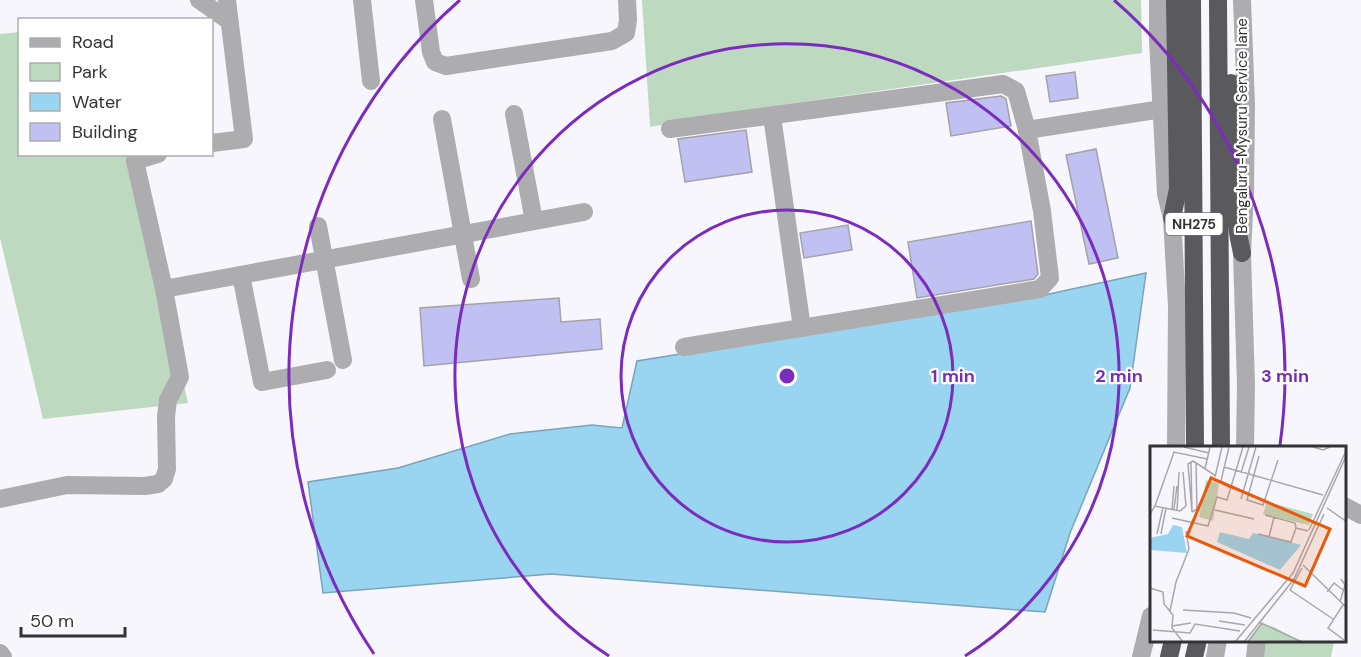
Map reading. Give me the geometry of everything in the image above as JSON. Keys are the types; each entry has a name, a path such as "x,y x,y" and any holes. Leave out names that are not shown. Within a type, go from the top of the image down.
{"highway":[{"name":"NH275","path":"1172,218 1178,189 1175,0"},
{"name":"NH275","path":"1192,0 1195,446"},
{"name":"NH275","path":"1218,0 1221,446"},
{"name":"NH275","path":"1229,0 1233,190 1236,227 1242,253"},
{"path":"1168,657 1172,642"},
{"path":"1194,657 1198,642"}],"street":[{"path":"200,0 230,21"},
{"path":"213,143 244,139 227,0"},
{"path":"362,0 371,81"},
{"path":"424,0 431,52 435,62 446,66 612,41 626,33 627,0"},
{"name":"NH275","path":"1158,0 1166,194 1172,218 1176,306 1176,446"},
{"name":"Bengaluru-Mysuru Service lane","path":"1242,0 1245,115 1242,253"},
{"path":"670,129 1003,84 1016,91 1027,130 1042,211 1050,278 1040,289 684,347"},
{"path":"1027,130 1162,110"},
{"path":"514,114 534,221"},
{"path":"772,116 802,328"},
{"path":"442,119 471,279"},
{"path":"0,499 67,485 145,486 159,484 164,478 167,469 168,400 180,377 164,289 135,161 151,156"},
{"path":"164,289 584,212"},
{"path":"318,226 343,360"},
{"name":"NH275","path":"1242,253 1246,385 1245,446"},
{"path":"241,275 262,382 327,370"},
{"path":"1346,508 1361,515"},
{"path":"1141,657 1150,622"},
{"path":"1215,657 1218,642"},
{"path":"1255,657 1257,642"},
{"path":"0,653 3,657"}],"green space":[{"path":"642,0 1141,0 1142,53 760,108 650,127"},
{"path":"18,32 18,156 130,156 188,403 43,419 0,238 0,34"},
{"path":"1266,642 1334,642 1331,657 1263,657"}],"water":[{"path":"1146,273 1130,388 1070,533 1045,612 551,574 323,593 308,482 398,468 510,434 592,425 622,428 637,361 1040,296"}],"building":[{"path":"1075,72 1078,98 1050,102 1046,76"},
{"path":"1001,96 1006,99 1011,126 951,136 946,103"},
{"path":"746,130 752,172 685,182 678,139"},
{"path":"1096,149 1118,258 1089,264 1066,155"},
{"path":"1031,221 1038,274 1034,279 917,298 908,242"},
{"path":"848,225 852,250 804,258 800,233"},
{"path":"559,298 561,322 600,319 602,349 424,366 420,308"}]}
